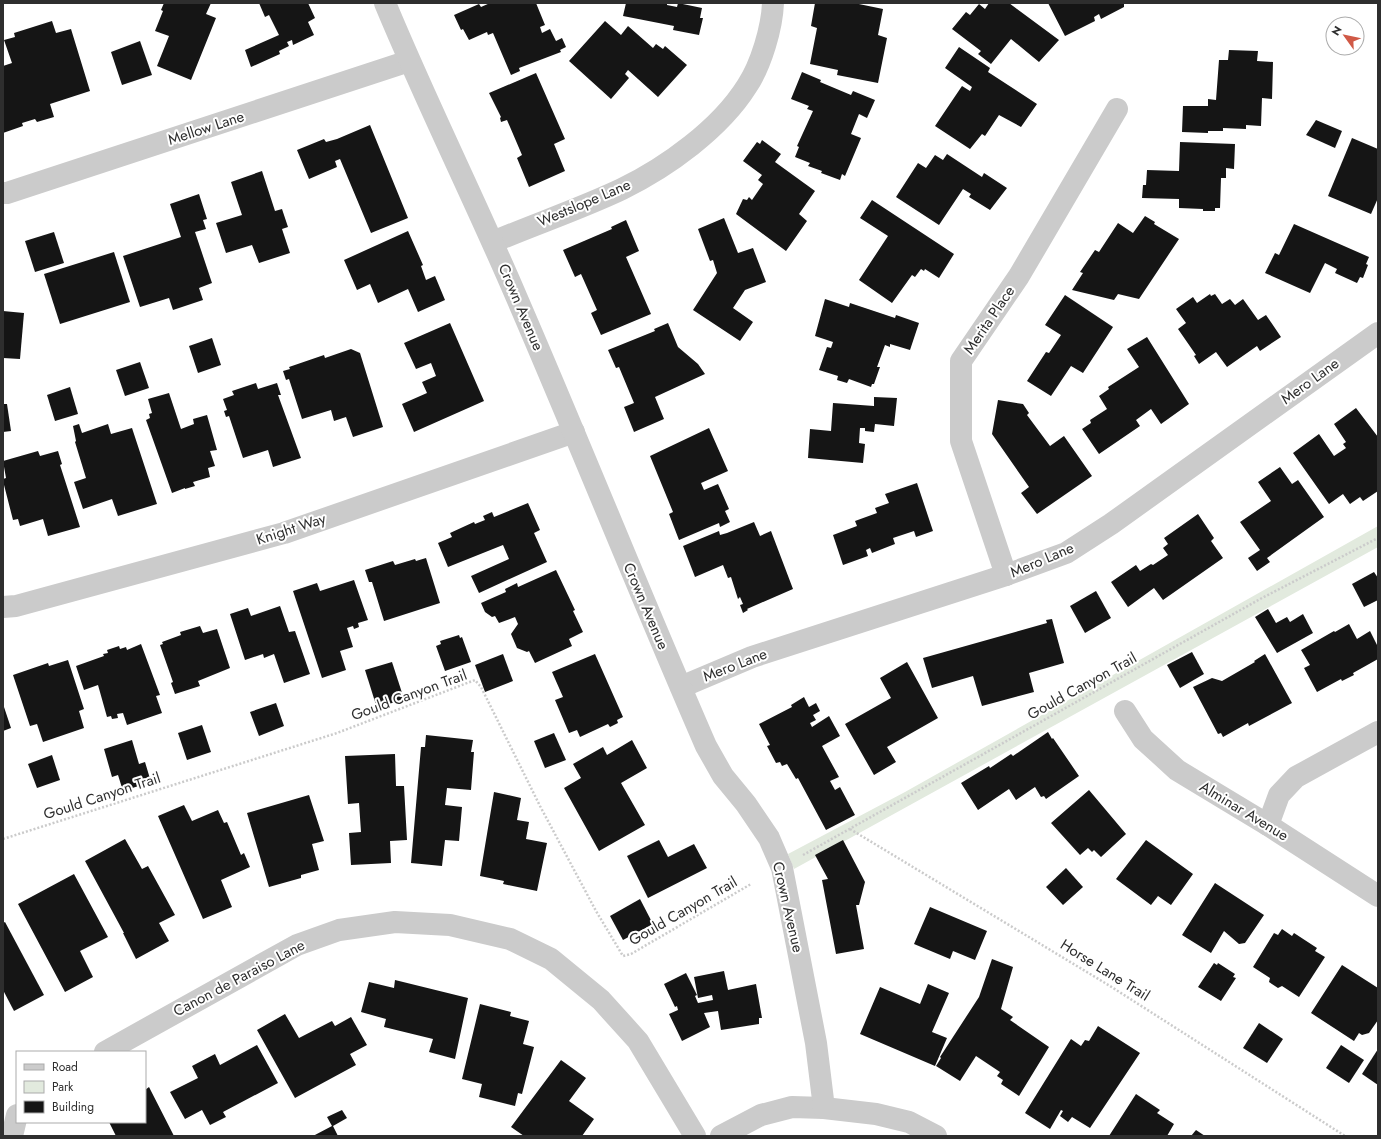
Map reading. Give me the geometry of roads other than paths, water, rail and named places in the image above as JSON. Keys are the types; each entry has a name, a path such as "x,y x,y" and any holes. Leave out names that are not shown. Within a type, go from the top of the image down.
{"street":[{"name":"Crown Avenue","path":"385,3 409,61 493,242 706,746 723,776 746,804 769,838 782,868 816,1043 824,1108"},
{"name":"Westslope Lane","path":"493,242 622,189 673,159 712,129 748,86 764,50 773,3"},
{"name":"Mellow Lane","path":"3,193 7,193 409,61"},
{"name":"Merita Place","path":"1006,575 961,441 961,362 1019,276 1117,109"},
{"name":"Mero Lane","path":"681,688 752,657 1006,575 1066,553 1111,524 1378,333"},
{"name":"Knight Way","path":"3,607 16,606 284,533 574,432"},
{"name":"Alminar Avenue","path":"1125,711 1143,739 1177,770 1268,824 1378,896"},
{"path":"1268,824 1279,795 1296,776 1378,732"},
{"name":"Canon de Paraiso Lane","path":"107,1051 304,943 338,930 395,922 450,925 510,938 551,959 601,1000 638,1041 695,1136"},
{"path":"721,1136 761,1115 792,1107 824,1108 876,1114 902,1120 936,1136"},
{"path":"12,1136 16,1119"}]}
